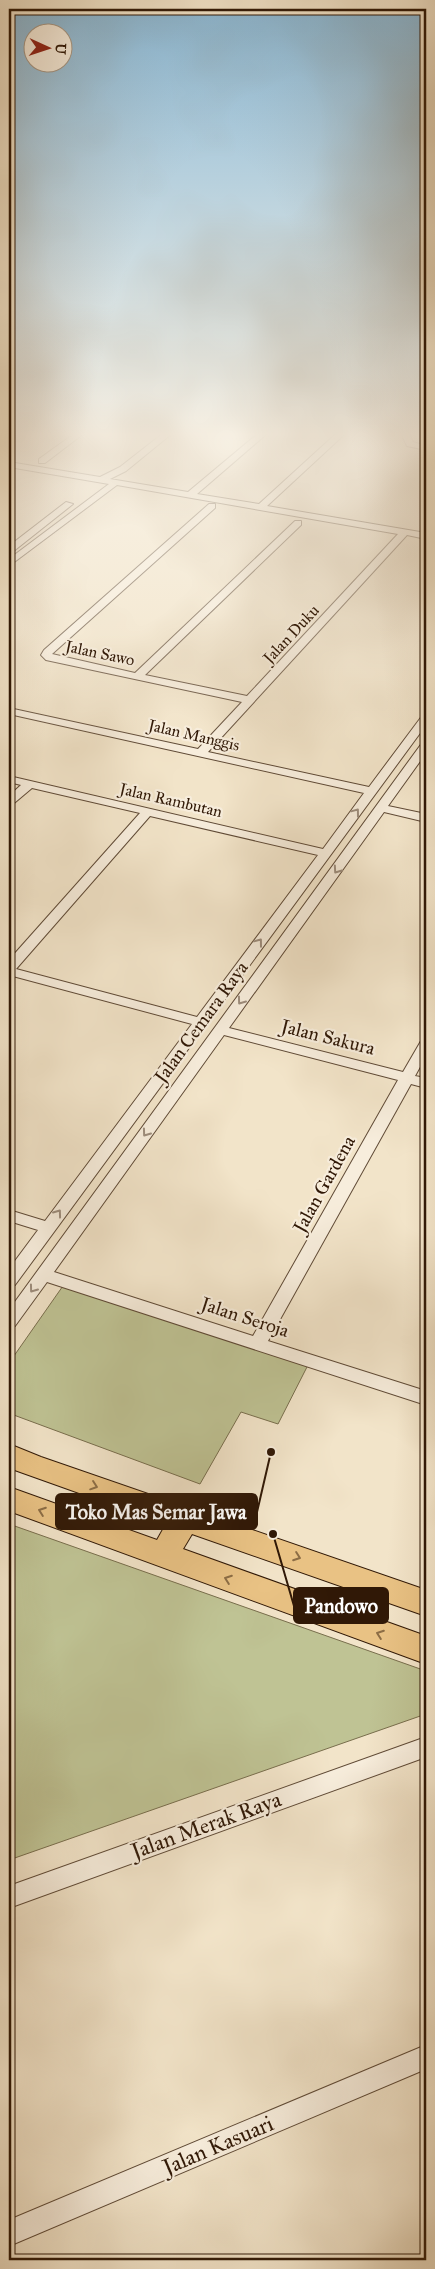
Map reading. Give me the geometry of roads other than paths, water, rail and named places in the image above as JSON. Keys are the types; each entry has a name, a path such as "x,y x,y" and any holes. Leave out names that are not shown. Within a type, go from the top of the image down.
{"main road":[{"path":"9,1455 32,1465 426,1604"},
{"path":"9,1499 426,1650"},
{"path":"164,1556 185,1518"}],"street":[{"path":"9,550 26,537"},
{"path":"9,563 44,537"},
{"name":"Jalan Sawo","path":"177,537 46,653 50,658 250,700"},
{"path":"138,676 283,537"},
{"name":"Jalan Duku","path":"201,753 400,537"},
{"name":"Jalan Manggis","path":"9,711 371,791"},
{"name":"Jalan Cemara Raya","path":"9,1281 426,718"},
{"name":"Jalan Cemara Raya","path":"9,1322 425,749"},
{"name":"Jalan Rambutan","path":"9,779 325,853"},
{"path":"9,802 29,784"},
{"path":"381,808 426,818"},
{"path":"148,812 9,970 200,1022"},
{"path":"298,890 319,895"},
{"name":"Jalan Sakura","path":"221,1030 426,1083"},
{"name":"Jalan Gardena","path":"258,1343 426,1044"},
{"path":"9,1215 41,1226"},
{"name":"Jalan Seroja","path":"50,1277 425,1395"},
{"name":"Jalan Merak Raya","path":"404,1754 426,1743"},
{"name":"Jalan Merak Raya","path":"9,1897 426,1747"},
{"name":"Jalan Kasuari","path":"9,2233 426,2057"}],"place":[{"name":"Toko Mas Semar Jawa","path":"271,1452"},
{"name":"Pandowo","path":"273,1534"}]}
